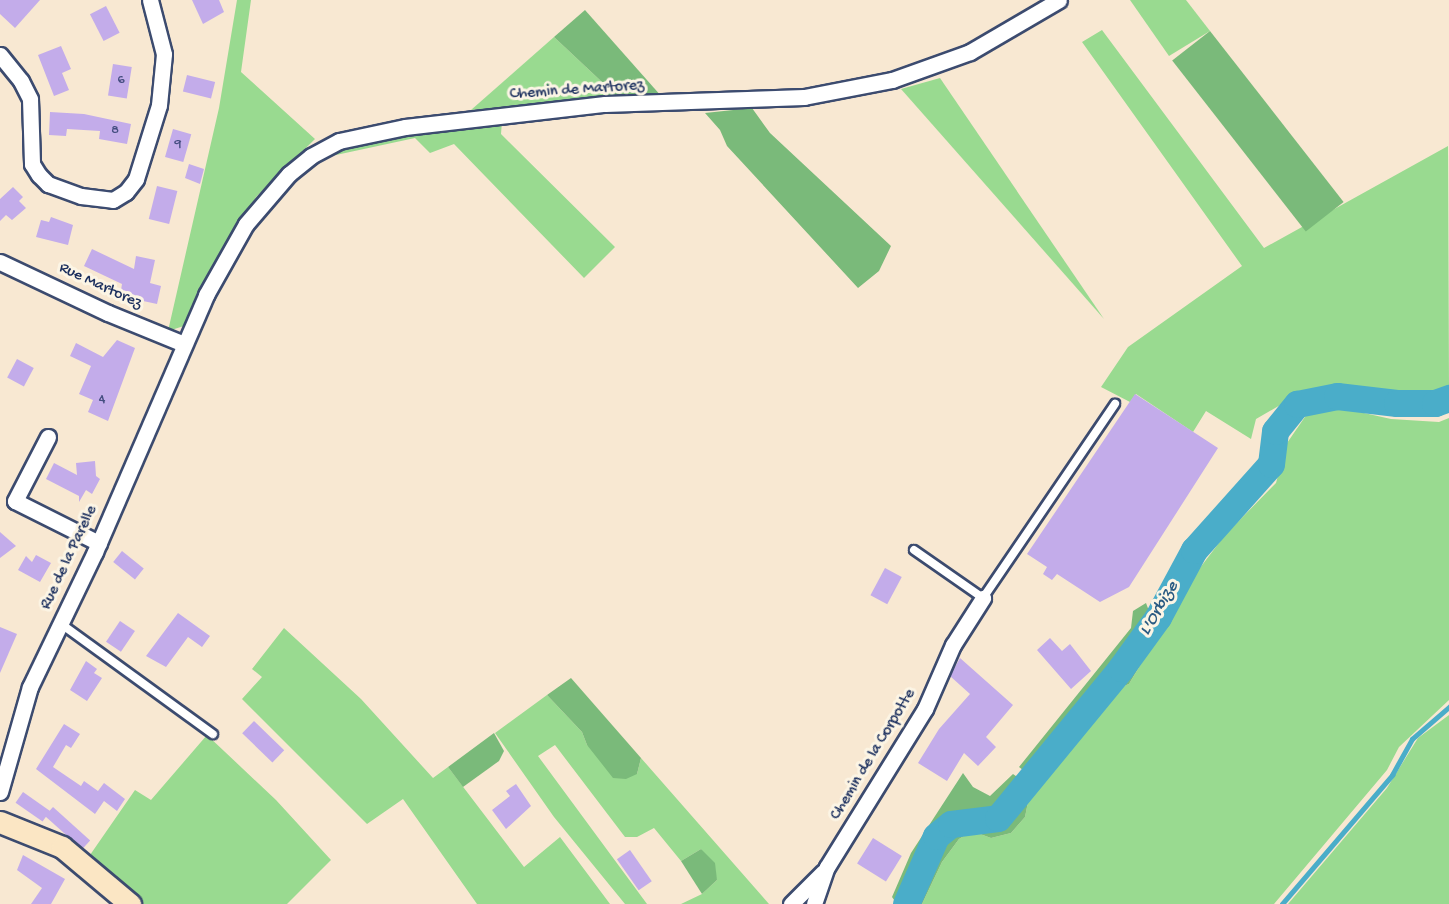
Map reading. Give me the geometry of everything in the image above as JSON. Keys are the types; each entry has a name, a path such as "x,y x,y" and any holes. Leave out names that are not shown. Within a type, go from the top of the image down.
{"street":[{"path":"0,56 21,81 30,99 31,156 39,175 48,184 81,196 114,200 126,192 136,179 159,105 164,54 150,0"},
{"name":"Chemin de Martorez","path":"184,344 246,225 289,174 311,156 339,141 405,127 561,107 804,97 850,89 892,80 951,61 1020,25 1059,0"},
{"name":"Rue Martorez","path":"0,261 108,313 184,344"},
{"name":"Rue de la Parelle","path":"0,792 23,707 99,543 184,344"},
{"path":"48,437 15,501 99,543"},
{"name":"Chemin de la Corpotte","path":"791,904 827,867 925,710 953,645 983,598"},
{"path":"0,822 62,847 130,904"},
{"name":"Chemin de la Corpotte","path":"814,904 827,867"}],"lane":[{"name":"Chemin de la Corpotte","path":"983,598 1115,404"},
{"path":"914,550 983,598"},
{"path":"60,623 213,734"}],"green space":[{"path":"237,0 251,0 241,72 315,139 256,197 184,326 168,331 219,108"},
{"path":"1130,0 1186,0 1210,31 1169,56"},
{"path":"585,10 662,97 619,98 554,37"},
{"path":"1102,30 1264,248 1448,146 1449,387 1426,393 1338,387 1306,390 1256,419 1251,439 1206,411 1193,432 1136,394 1130,402 1101,387 1128,347 1242,266 1082,42"},
{"path":"1210,31 1344,202 1306,232 1172,61"},
{"path":"554,37 619,98 471,110"},
{"path":"940,78 1104,319 901,89"},
{"path":"752,108 770,133 891,246 879,271 858,288 727,146 720,130 705,113"},
{"path":"502,121 501,134 615,247 584,278 454,144 430,153 415,138 322,158 363,138"},
{"path":"1337,407 1391,419 1439,422 1449,418 1449,700 1399,747 1387,770 1274,904 922,904 942,862 959,839 972,831 991,838 1011,833 1025,817 1031,787 1040,783 1095,708 1114,690 1129,684 1193,577 1225,535 1276,483 1287,443 1307,414"},
{"path":"1146,603 1158,635 1129,684 1114,690 1095,708 1040,783 1019,767 1131,628 1133,611"},
{"path":"284,628 361,699 433,778 448,767 524,867 560,837 610,904 477,904 403,799 367,824 242,699 262,677 252,669"},
{"path":"571,678 641,758 637,774 626,779 613,778 587,745 582,732 547,695"},
{"path":"547,695 582,732 587,745 637,774 641,758 769,904 681,904 702,894 717,880 701,849 681,861 654,828 637,837 625,837 555,745 538,756 647,904 625,904 554,817 495,733"},
{"path":"1449,715 1449,904 1288,904 1387,788 1418,738"},
{"path":"494,733 504,751 499,761 463,787 448,767"},
{"path":"207,735 276,800 331,860 287,904 139,904 90,855 135,790 151,800"},
{"path":"963,773 973,787 990,796 1013,774 1031,787 1025,817 1011,833 991,838 972,831 959,839 942,862 922,904 897,904 892,897 911,853"},
{"path":"701,849 715,863 717,880 702,894 681,861"}],"building":[{"path":"0,0 40,0 15,28 0,14"},
{"path":"192,0 219,0 224,12 203,24"},
{"path":"106,6 120,33 104,41 90,14"},
{"path":"61,46 71,69 62,73 69,90 54,96 38,55"},
{"path":"113,64 132,67 127,99 108,96"},
{"path":"187,75 215,82 211,99 183,91"},
{"path":"50,112 84,114 131,124 127,144 99,139 100,131 67,129 66,136 49,135"},
{"path":"173,129 191,134 183,162 165,157"},
{"path":"189,164 204,169 200,184 185,178"},
{"path":"157,186 177,191 169,224 149,219"},
{"path":"13,187 23,197 19,201 26,208 12,220 6,215 0,221 0,199"},
{"path":"51,217 73,225 68,245 36,237 41,220 49,222"},
{"path":"92,249 134,269 136,256 155,260 150,283 161,286 157,304 120,296 122,284 84,266"},
{"path":"117,340 135,348 108,421 88,412 93,400 79,394 91,366 70,356 76,343 103,357"},
{"path":"17,359 34,368 24,386 7,378"},
{"path":"1135,394 1218,448 1129,587 1100,602 1057,574 1052,580 1043,574 1047,567 1027,554"},
{"path":"95,461 96,476 100,479 92,494 86,490 79,502 79,496 46,479 54,463 77,475 76,463"},
{"path":"0,532 16,546 0,558"},
{"path":"122,551 144,569 135,580 113,562"},
{"path":"36,555 51,563 40,582 18,570 26,556 32,562"},
{"path":"885,568 902,577 887,604 870,595"},
{"path":"178,613 210,636 202,647 188,637 166,667 146,656"},
{"path":"120,621 135,631 121,652 106,642"},
{"path":"0,627 17,634 0,673"},
{"path":"1050,638 1062,651 1070,644 1091,671 1071,689 1037,650"},
{"path":"960,658 1013,705 986,737 996,747 978,766 964,753 947,781 918,763 939,729 970,694 950,676"},
{"path":"86,661 97,669 94,673 102,678 87,701 70,690"},
{"path":"254,721 284,750 272,762 242,733"},
{"path":"64,724 80,734 71,748 66,745 53,767 81,786 84,781 98,791 104,783 125,799 117,811 104,801 95,814 36,769"},
{"path":"516,784 531,806 506,829 492,810 510,796 506,791"},
{"path":"23,792 50,811 43,822 16,803"},
{"path":"53,807 90,840 82,849 45,816"},
{"path":"873,838 902,856 886,881 857,863"},
{"path":"630,850 652,881 639,890 617,859"},
{"path":"23,855 65,879 51,904 31,904 42,888 17,870"}],"waterway":[{"name":"L'Orbize","path":"906,904 936,836 951,824 998,818 1121,668 1158,617 1194,550 1271,464 1275,431 1297,404 1337,396 1397,403 1435,403 1449,398"},
{"path":"1282,904 1392,775 1412,739 1449,707"}]}
